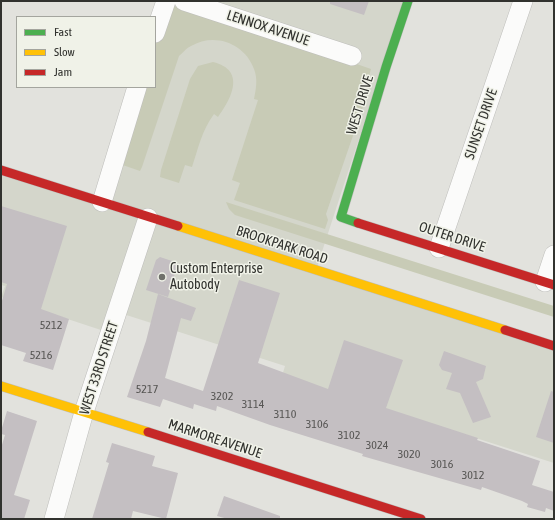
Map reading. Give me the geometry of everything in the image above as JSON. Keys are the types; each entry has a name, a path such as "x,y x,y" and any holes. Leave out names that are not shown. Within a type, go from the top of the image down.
{"street":[{"path":"156,31 166,1"},
{"name":"LENNOX AVENUE","path":"184,1 352,56"},
{"name":"WEST DRIVE","path":"341,217 386,67 408,1"},
{"name":"SUNSET DRIVE","path":"439,248 523,1"},
{"path":"102,202 138,88"},
{"name":"BROOKPARK ROAD","path":"1,170 554,346"},
{"name":"OUTER DRIVE","path":"341,217 549,284"},
{"name":"WEST 33RD STREET","path":"54,519 84,412 148,218"},
{"path":"549,284 554,255"},
{"name":"MARMORE AVENUE","path":"1,386 421,519"}],"shaded area":[{"path":"166,1 404,1 316,270 554,346 554,463 282,376 285,366 117,312 110,333 1,297 5,286 1,285 1,170 102,202 155,88 156,88 156,30"}],"green space":[{"path":"167,4 293,42 371,69 367,84 367,95 326,214 328,220 325,229 234,200 240,183 232,180 258,100 254,99 256,76 250,60 244,52 228,42 209,40 200,42 186,49 179,56 140,171 117,163 141,88 156,88 156,39"},
{"path":"213,62 230,71 233,78 233,85 228,102 218,117 214,114 206,126 192,167 185,165 179,183 160,177 190,79 198,66"},
{"path":"226,202 554,306 554,317 235,215 229,209"}],"building":[{"path":"330,1 369,1 364,15 330,4"},
{"path":"1,206 67,226 41,309 69,319 53,370 23,361 26,353 1,345 1,304 7,284 1,282"},
{"name":"Custom Enterprise Autobody","path":"160,257 178,263 168,297 146,290 156,260"},
{"path":"239,280 280,293 258,363 328,389 344,340 403,360 386,408 478,438 477,440 540,461 532,485 554,492 554,511 546,508 545,512 527,507 528,504 522,501 482,487 481,490 362,456 363,454 270,425 217,406 216,411 194,404 193,409 163,399 160,407 127,397 146,341 158,294 196,308 191,321 181,318 165,378 203,391"},
{"path":"444,351 486,366 483,379 476,382 491,417 473,423 460,393 446,389 452,373 442,370 439,365"},
{"path":"551,391 554,392 554,443 536,437"},
{"path":"7,411 37,421 14,495 30,500 24,519 1,519 1,448 5,435 1,434 1,431"},
{"path":"112,443 155,456 152,466 178,473 166,519 133,511 131,519 92,519 109,463 106,462"},
{"path":"224,496 280,516 280,519 228,519 217,516"}],"traffic: fast":[{"path":"358,223 341,217 386,67 408,1"}],"traffic: slow":[{"path":"178,226 505,330"},
{"path":"1,386 148,432"}],"traffic: jam":[{"path":"1,170 178,226"},
{"path":"358,223 554,285"},
{"path":"505,330 554,346"},
{"path":"148,432 421,519"}],"place":[{"name":"Custom Enterprise Autobody","path":"162,277"}]}
